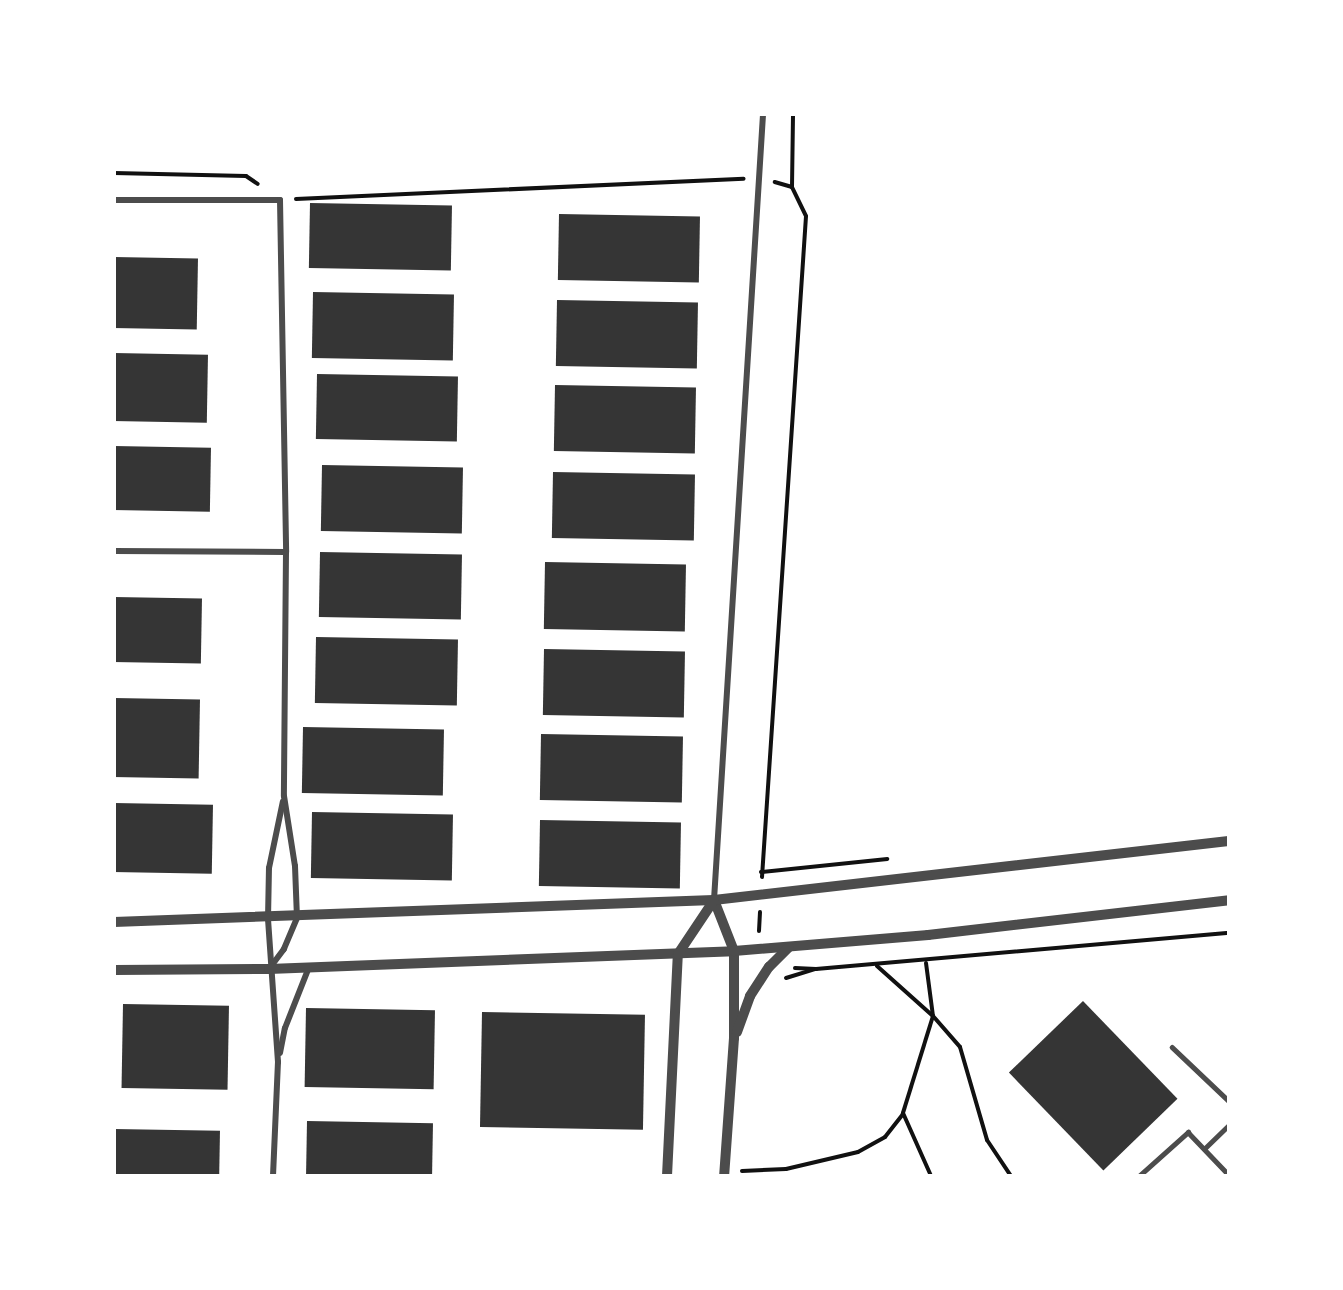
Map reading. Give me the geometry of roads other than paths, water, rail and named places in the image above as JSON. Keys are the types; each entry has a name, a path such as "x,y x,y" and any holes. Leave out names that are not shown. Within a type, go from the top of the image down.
{"street":[{"path":"724,1174 734,1038 734,951 714,900 763,114"},
{"path":"114,200 280,200 286,552 284,796 293,847 297,918 284,948 269,969"},
{"path":"114,551 286,552"},
{"path":"273,1176 278,1062 269,969 269,868 284,796"},
{"path":"114,922 297,918 714,900 1229,841"},
{"path":"667,1176 678,954 714,900"},
{"path":"114,970 269,969 734,951 1229,900"},
{"path":"734,1038 750,996 769,967 789,947"},
{"path":"278,1062 285,1028 309,967"}],"lane":[{"path":"1172,1047 1229,1101"},
{"path":"1204,1149 1229,1125"},
{"path":"1139,1176 1188,1132 1229,1175"}]}
